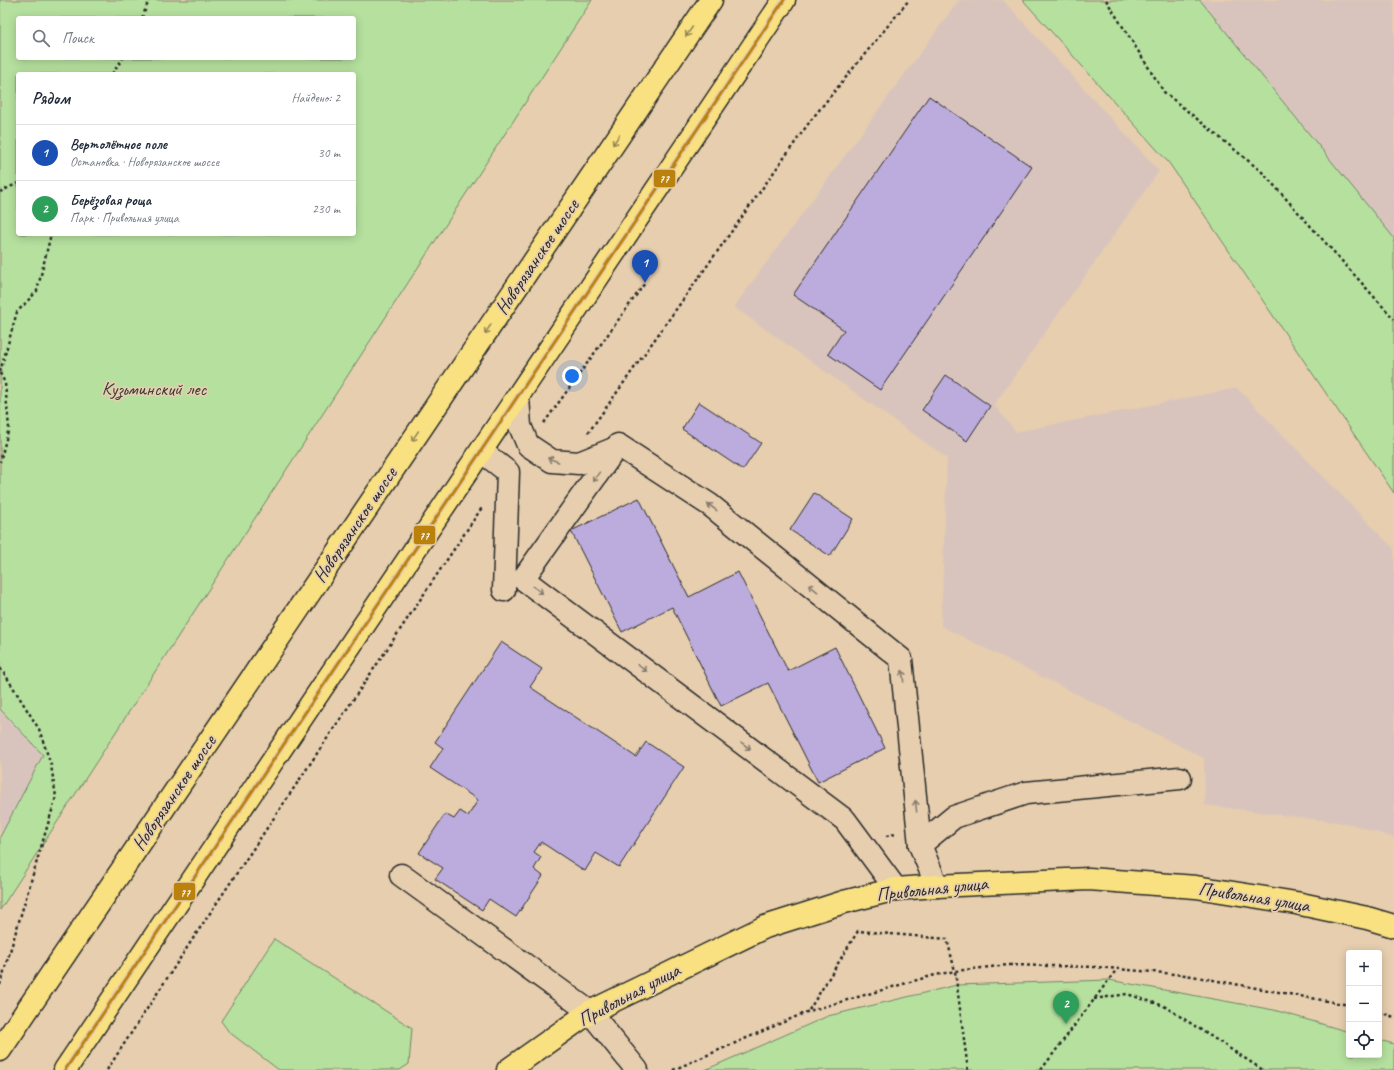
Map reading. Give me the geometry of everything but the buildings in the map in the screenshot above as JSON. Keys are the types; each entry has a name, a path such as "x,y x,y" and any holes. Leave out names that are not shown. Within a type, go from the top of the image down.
{"main road":[{"name":"Новорязанское шоссе","path":"0,1050 711,0"},
{"path":"65,1070 784,0"},
{"name":"Привольная улица","path":"508,1070 590,1012 765,927 844,902 896,889 1089,879 1196,887 1296,903 1367,918 1394,926"}],"lane":[{"path":"518,396 520,426 528,445 552,461 579,463 616,448 618,445 710,505 901,659 920,845 937,886"},
{"path":"616,448 523,579 845,820 896,889"},
{"path":"481,451 508,472 504,590"},
{"path":"920,845 954,817 1026,793 1180,778"},
{"path":"401,875 590,1012 637,1070"}],"path":[{"path":"143,16 149,0"},
{"path":"567,462 811,120 909,0"},
{"path":"1106,0 1164,92 1262,172 1394,319"},
{"path":"113,72 122,60"},
{"path":"0,192 16,184"},
{"path":"0,462 10,428 5,383 0,372 17,312 37,290 50,236"},
{"path":"528,445 645,283"},
{"path":"107,1070 196,934 485,503"},
{"path":"0,668 39,729 51,765 56,797 0,985"},
{"path":"809,1010 858,931 947,939 955,971 968,1070"},
{"path":"673,1070 809,1010 931,976 955,971 1008,965 1096,967 1186,975 1346,1004"},
{"path":"1041,1070 1117,969"},
{"path":"1094,999 1127,994 1164,1006 1263,1070"},
{"path":"1382,1013 1394,1017"}],"shaded area":[{"path":"959,0 1003,0 1159,171 994,405 1016,432 1237,388 1394,549 1394,838 1351,824 1205,805 1204,758 941,626 947,458 734,307"},
{"path":"1175,0 1394,0 1394,282"},
{"path":"0,709 43,755 0,837"}],"green space":[{"name":"Кузьминский лес","path":"0,0 592,0 0,910 0,837 43,755 0,709"},
{"path":"1023,0 1200,0 1394,238 1394,493 1169,163"},
{"path":"274,939 412,1028 409,1064 400,1070 279,1070 229,1032 221,1021"},
{"path":"1109,980 1274,1010 1346,1031 1346,1058 1382,1058 1382,1041 1394,1044 1394,1070 705,1070 828,1016 957,985"}],"transit line":[{"name":"77","path":"65,1070 784,0"}],"place":[{"name":"Вертолётное поле","path":"645,283"},
{"name":"Берёзовая роща","path":"1066,1024"}]}
